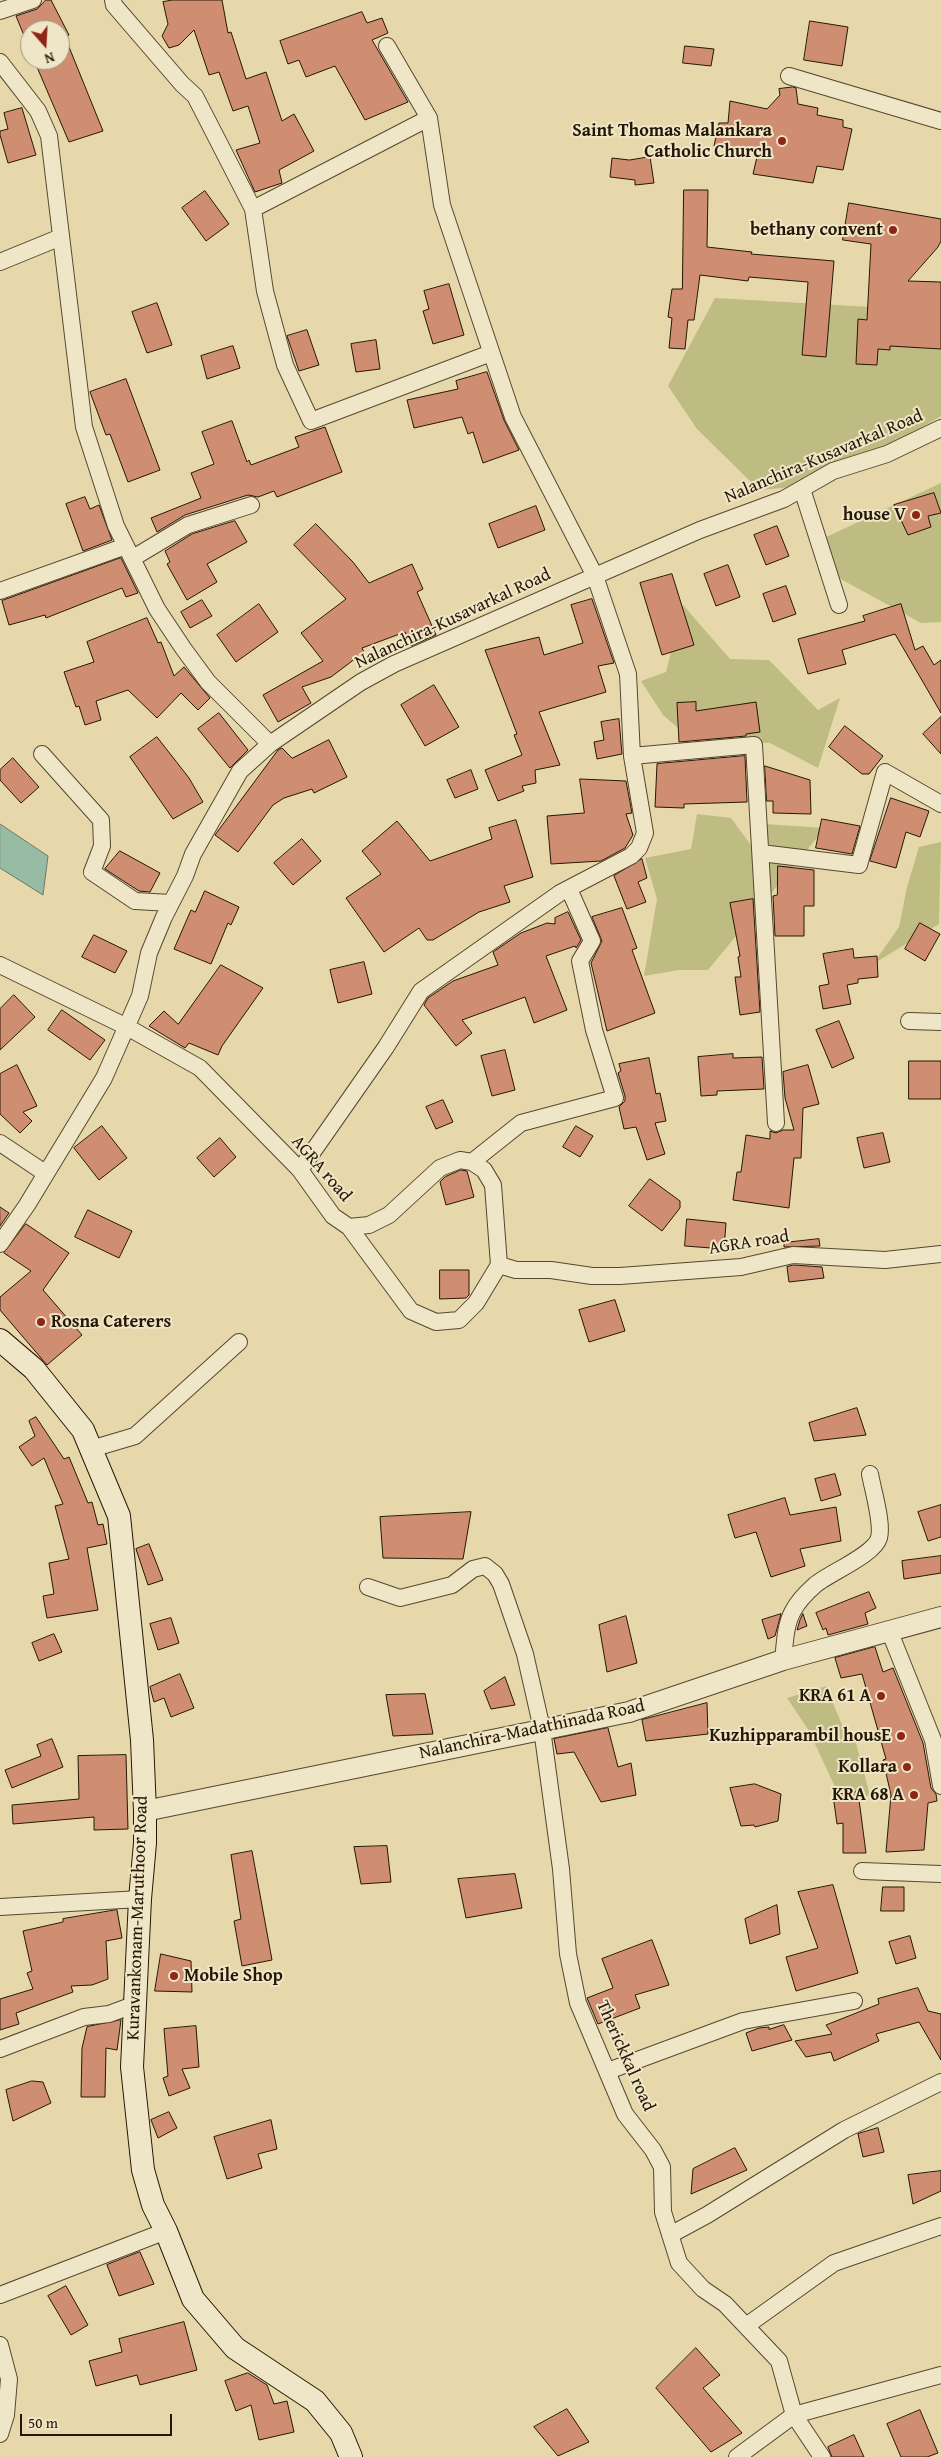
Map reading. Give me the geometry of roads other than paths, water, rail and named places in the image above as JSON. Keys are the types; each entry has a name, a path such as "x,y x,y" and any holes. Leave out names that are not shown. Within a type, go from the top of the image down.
{"main road":[{"name":"Kuravankonam-Maruthoor Road","path":"0,1340 34,1370 83,1430 119,1516 142,1740 145,1811 145,1843 140,1899 132,2067 143,2170 153,2205 166,2231 193,2299 234,2348 315,2401 341,2433 351,2457"}],"street":[{"path":"0,12 33,0"},
{"path":"113,0 114,5 182,84 195,96 252,209 265,292 285,365 311,421 491,353"},
{"path":"300,1170 386,1047 421,991 569,889 631,856 639,848 645,834 632,756 628,674 595,576 513,417 442,205 429,118 387,46"},
{"path":"0,62 43,120 50,146 84,427 106,500 157,610 208,682 270,744"},
{"path":"788,76 941,121"},
{"path":"252,209 429,118"},
{"path":"0,262 61,237"},
{"name":"Nalanchira-Kusavarkal Road","path":"0,1244 27,1205 104,1078 140,996 149,953 193,854 240,772 270,744 361,682 394,664 700,530 784,500 833,471 887,454 941,428"},
{"path":"802,489 839,605"},
{"path":"0,591 130,552 188,525 251,505"},
{"path":"632,756 754,745 776,1123"},
{"path":"42,754 101,820 102,846 92,872 135,901 171,903"},
{"path":"761,854 859,865 885,772 941,804"},
{"path":"349,1226 411,1311 436,1322 459,1320 476,1303 499,1265 493,1185 484,1170 472,1162 521,1123 615,1098 594,1030 580,961 592,941 569,889"},
{"name":"AGRA road","path":"0,965 127,1027 200,1068 300,1170 333,1216 349,1226 369,1225 389,1215 440,1168 460,1160 472,1162"},
{"path":"910,1022 941,1022"},
{"path":"0,1143 45,1173"},
{"name":"AGRA road","path":"499,1265 516,1270 563,1272 592,1276 620,1276 741,1267 793,1255 885,1260 941,1254"},
{"path":"91,1449 135,1436 238,1342"},
{"path":"784,1660 787,1629 792,1613 800,1600 816,1584 871,1549 878,1541 878,1524 870,1474"},
{"name":"Therickkal road","path":"368,1587 400,1598 452,1585 473,1568 485,1566 495,1574 501,1584 526,1654 542,1729 561,1869 568,1954 578,2003 625,2114 653,2150 662,2166 663,2212 679,2264 689,2277 725,2304 779,2361 794,2415 822,2457"},
{"name":"Nalanchira-Madathinada Road","path":"145,1811 629,1712 784,1660 941,1617"},
{"path":"889,1630 937,1740 941,1786"},
{"path":"862,1871 941,1874"},
{"path":"0,1907 140,1899"},
{"path":"608,2071 743,2021 854,2001"},
{"path":"0,2049 84,2017 109,2014 136,2004"},
{"path":"670,2235 707,2215 844,2130 941,2082"},
{"path":"746,2326 834,2263 941,2226"},
{"path":"0,2296 166,2231"},
{"path":"0,2345 9,2379 6,2415 0,2434"},
{"path":"738,2457 794,2415 941,2374"}],"place":[{"name":"Saint Thomas Malankara Catholic Church","path":"782,141"},
{"name":"bethany convent","path":"893,230"},
{"name":"house V","path":"916,515"},
{"name":"Rosna Caterers","path":"41,1322"},
{"name":"KRA 61 A","path":"881,1696"},
{"name":"Kuzhipparambil housE","path":"901,1736"},
{"name":"Kollara","path":"907,1767"},
{"name":"KRA 68 A","path":"914,1795"},
{"name":"Mobile Shop","path":"174,1976"}]}
